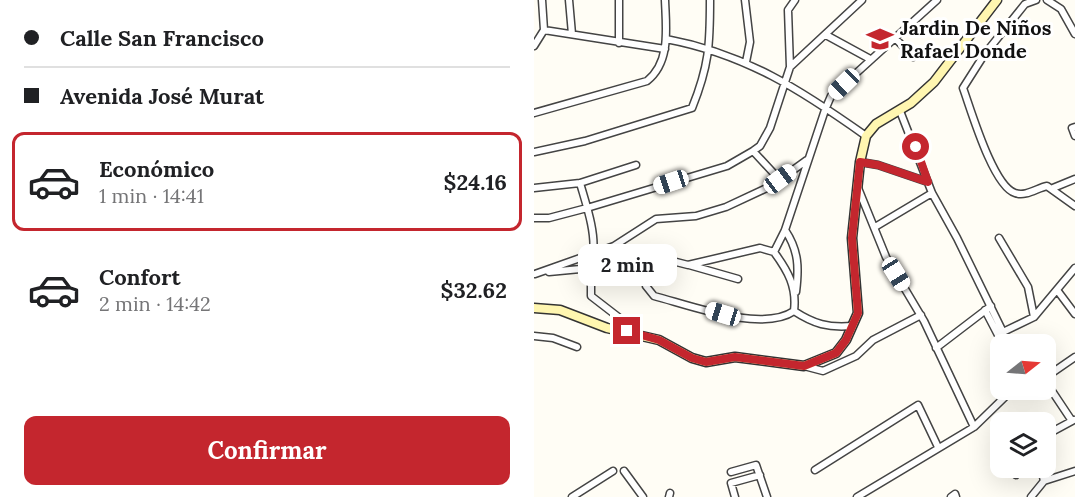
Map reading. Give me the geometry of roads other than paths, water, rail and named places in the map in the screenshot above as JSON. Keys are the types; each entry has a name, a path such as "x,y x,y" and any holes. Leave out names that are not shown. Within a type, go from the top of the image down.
{"street":[{"path":"534,46 543,32 542,0"},
{"path":"569,0 572,34"},
{"path":"619,0 619,44"},
{"path":"534,113 647,81 657,73 665,49 665,0"},
{"path":"534,152 585,141 692,108 702,84 710,48 710,0"},
{"path":"745,0 750,42 746,62"},
{"path":"790,67 788,10 795,0"},
{"path":"534,218 549,218 587,208 727,166 753,152 760,146 770,128 790,67 862,0"},
{"path":"774,252 785,230 807,160 831,96 937,0"},
{"path":"804,366 836,353 858,313 852,238 860,162 866,136 876,124 900,111 934,82 997,0"},
{"path":"1036,0 1025,4 964,82 963,88 984,146 1004,186 1015,194 1028,194 1047,186 1053,188 1061,198 1075,206"},
{"path":"1047,0 1061,9 1075,34"},
{"path":"543,32 572,34 619,44 665,49"},
{"path":"826,35 870,59"},
{"path":"895,38 913,57"},
{"path":"666,39 710,48 746,62 784,81 866,136"},
{"path":"900,111 932,193 1000,334 1034,317 1075,268"},
{"path":"1074,128 1075,136"},
{"path":"753,152 780,179"},
{"path":"535,274 614,246 656,219 696,216 726,207 780,179 807,160"},
{"path":"860,162 878,165 928,182"},
{"path":"534,188 580,183 636,165"},
{"path":"1053,188 1075,179"},
{"path":"580,183 594,245 593,254"},
{"path":"857,185 886,257 921,315 974,427"},
{"path":"875,227 932,193"},
{"path":"785,230 795,246 799,269 794,311"},
{"path":"999,238 1028,287 1034,317"},
{"path":"688,265 760,248 774,252 790,273 795,299"},
{"path":"535,274 591,268 645,254 738,279"},
{"path":"645,254 646,286 654,296 741,320 786,316 794,311"},
{"path":"591,268 591,296 626,323 627,331"},
{"path":"1057,290 1075,314"},
{"path":"534,308 560,310 607,328 659,340 692,358 706,362 735,357 804,366 823,371 856,356 873,340 921,315"},
{"path":"936,348 988,308"},
{"path":"794,311 814,324 836,328 852,326"},
{"path":"534,336 577,347"},
{"path":"1056,370 1075,357"},
{"path":"1056,396 1074,420 1056,430"},
{"path":"858,497 974,427 1002,400"},
{"path":"815,470 918,405 938,447"},
{"path":"730,472 756,465 767,497"},
{"path":"572,497 613,471"},
{"path":"624,471 643,497"},
{"path":"1031,497 1044,481 1074,472 1075,480"},
{"path":"735,497 731,483 760,475"}],"place":[{"name":"Jardin De Niños Rafael Donde","path":"880,39"}]}
